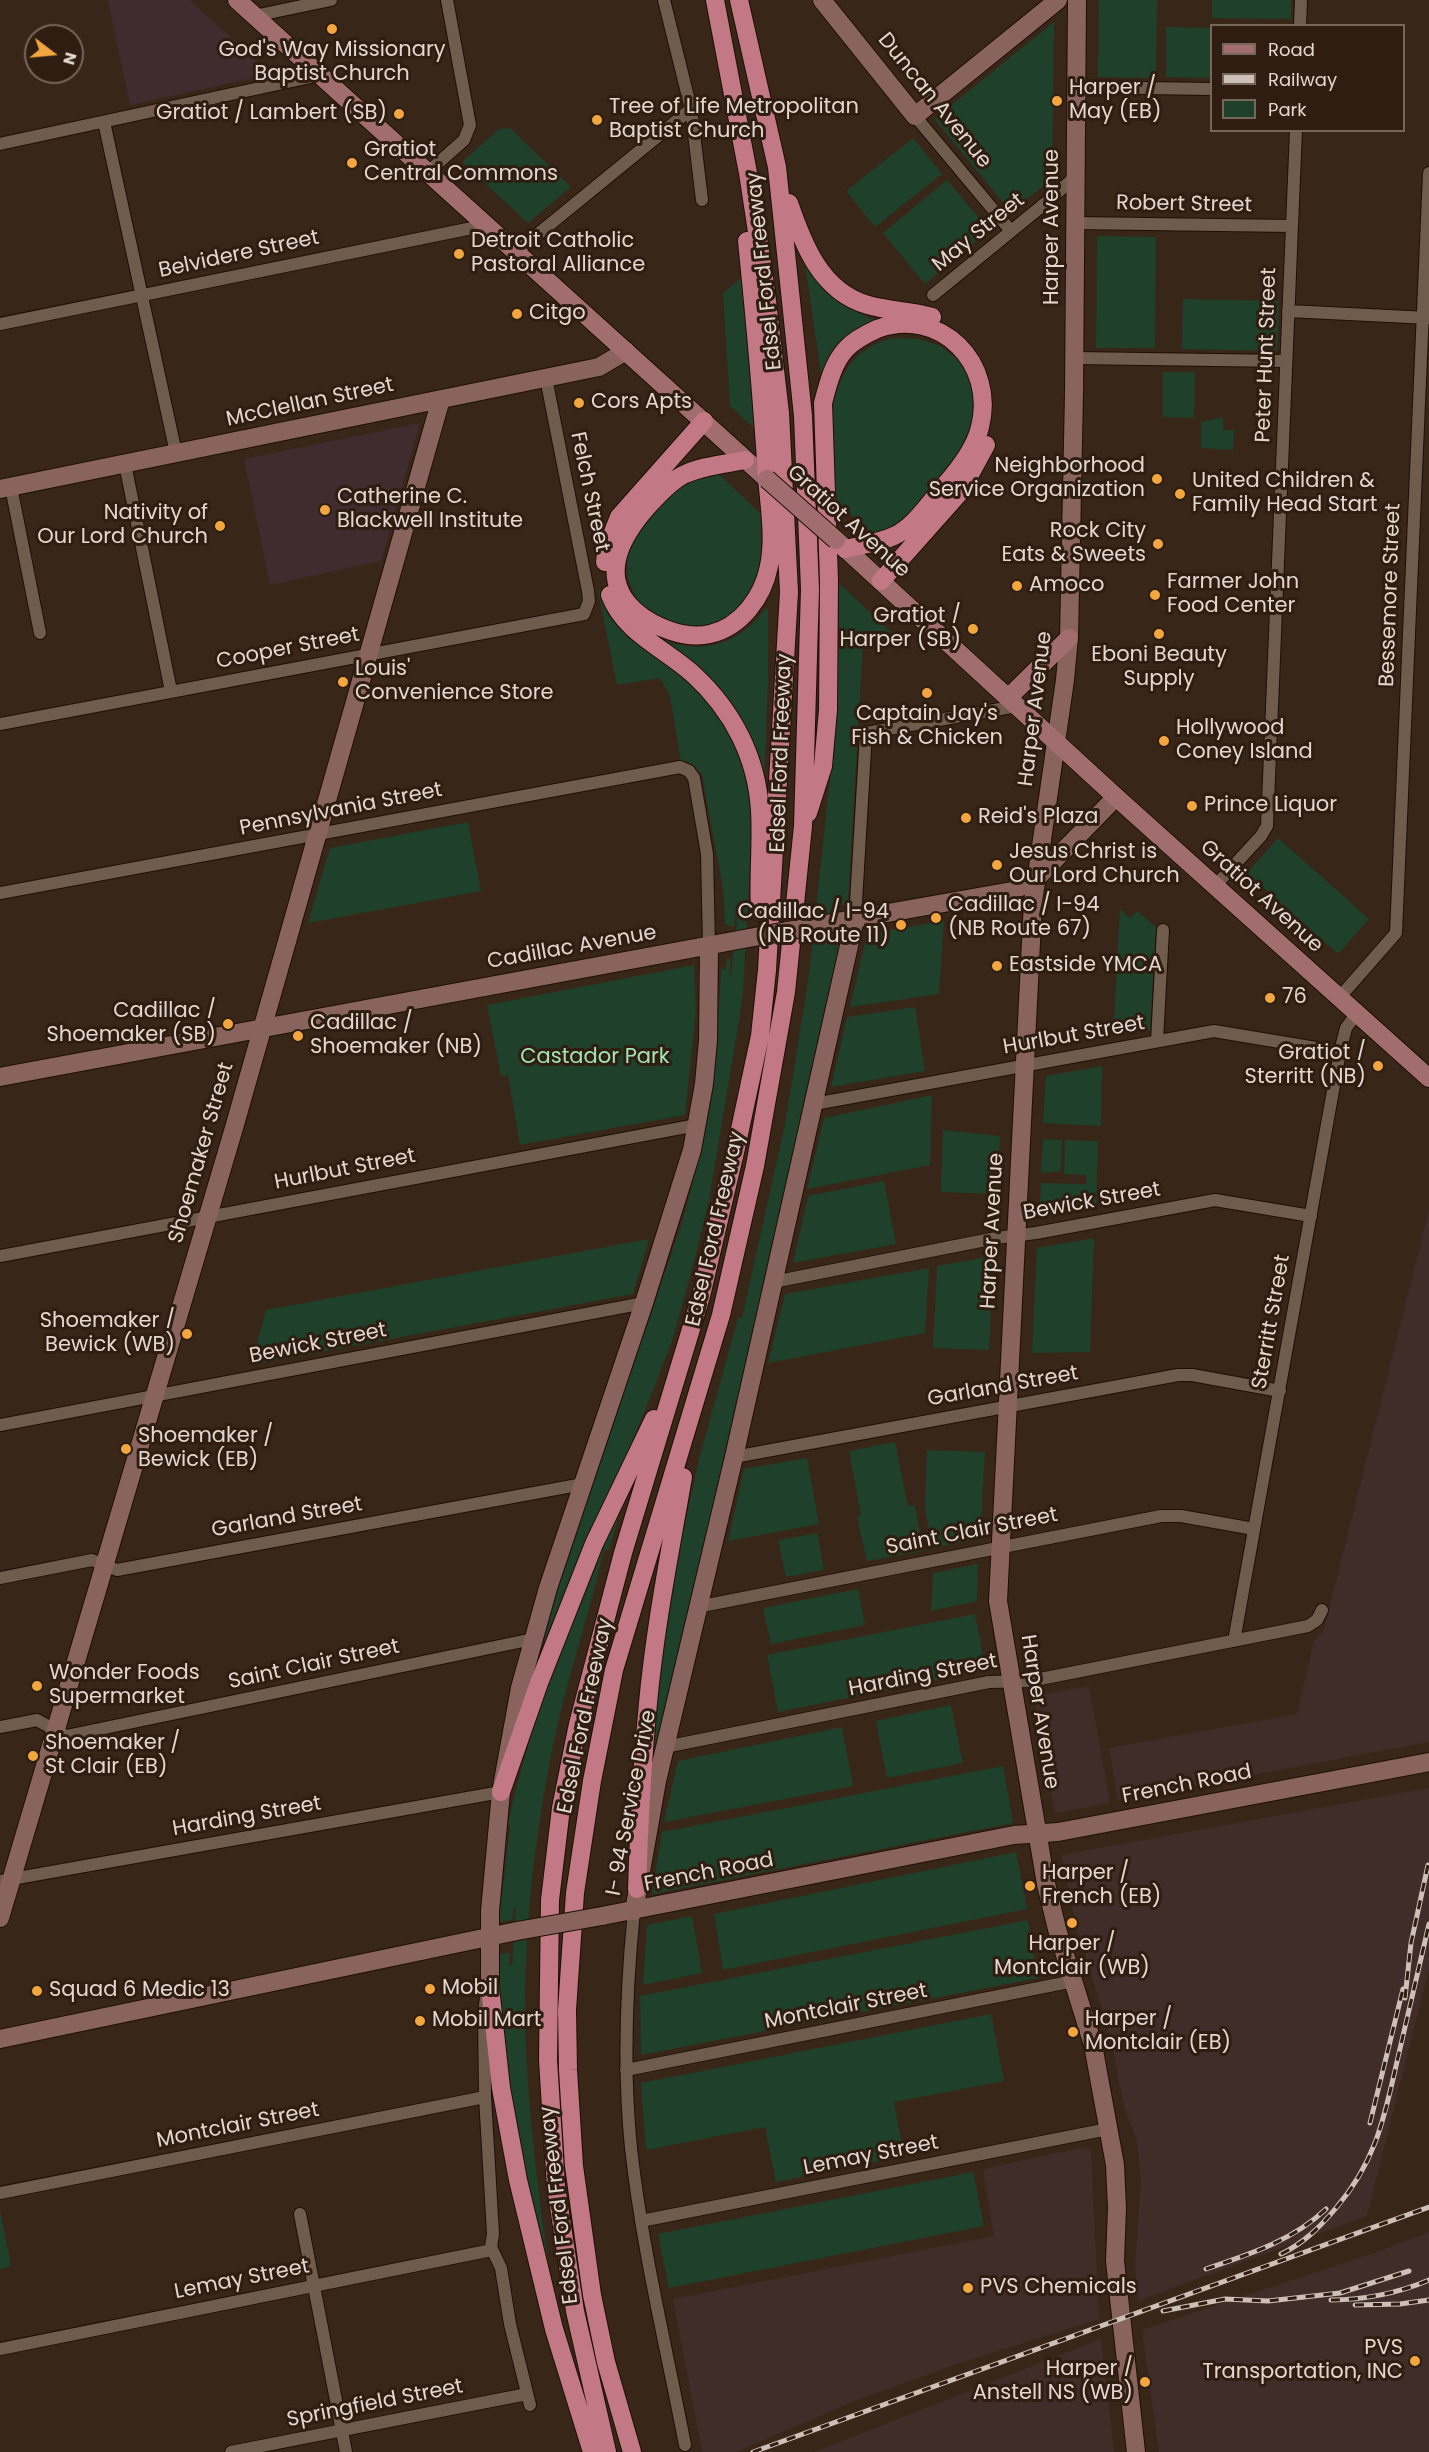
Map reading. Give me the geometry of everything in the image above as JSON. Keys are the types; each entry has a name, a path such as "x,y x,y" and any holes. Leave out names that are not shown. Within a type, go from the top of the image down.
{"highway":[{"name":"Edsel Ford Freeway","path":"608,2452 574,2311 556,2187 548,2060 550,1900 561,1808 586,1691 620,1563 701,1296 760,1036 767,970 789,592 777,390 765,284 737,113 715,0"},
{"name":"Edsel Ford Freeway","path":"632,2452 606,2362 592,2295 580,2218 570,2112 567,2010 575,1893 592,1781 612,1681 721,1315 764,1122 786,992 803,826 809,663 809,531 803,416 777,167 738,0"},
{"path":"737,113 765,436 770,533 769,566 758,596 743,616 726,630 707,635 689,634 664,629 642,617 629,606 619,589 614,573 617,553 629,530 656,498 678,478 697,470 749,463"},
{"path":"777,167 799,232 822,276 848,297 867,305 915,312 949,325 975,348 986,365 992,382 994,416 985,448 961,491 882,581"},
{"path":"803,826 823,766 828,710 829,581 823,403 829,379 846,349 857,339 872,331 886,326 914,324 940,332 956,342 968,356 980,381 984,407 974,446 949,480 902,532 888,539 841,544"},
{"path":"704,421 619,517 607,547 606,579 613,602 625,621 694,675 725,707 749,755 757,783 760,812 759,910 767,970"},
{"path":"501,1792 539,1683 594,1544 679,1366"},
{"path":"637,1889 641,1781 651,1678 694,1410"},
{"path":"490,1987 501,2088 518,2180 554,2330 592,2452"}],"main road":[{"name":"Gratiot Avenue","path":"237,0 1429,1078"},
{"path":"1012,702 1069,638"}],"street":[{"path":"254,16 331,0"},
{"path":"428,172 464,140 470,125 447,0"},
{"path":"664,0 691,110 702,201"},
{"name":"Duncan Avenue","path":"822,0 1011,231"},
{"path":"915,116 1058,0"},
{"name":"Harper Avenue","path":"1077,0 1069,638 1035,880 998,1601 1036,1833 1051,1906 1093,2044 1117,2184 1115,2261 1136,2452"},
{"path":"1300,24 1301,0"},
{"path":"0,144 320,75"},
{"path":"1076,87 1210,89"},
{"path":"516,252 691,110"},
{"path":"104,122 176,453"},
{"name":"Peter Hunt Street","path":"1215,886 1261,836 1267,826 1296,132"},
{"name":"Bessemore Street","path":"1339,998 1396,933 1426,318 1429,173"},
{"name":"May Street","path":"933,295 1076,176"},
{"name":"Robert Street","path":"1075,223 1292,226"},
{"name":"Belvidere Street","path":"0,324 487,225"},
{"path":"1288,311 1426,318"},
{"name":"McClellan Street","path":"5,488 599,367 626,351"},
{"path":"1074,358 1286,361"},
{"name":"Felch Street","path":"546,378 588,591 589,601 584,614"},
{"name":"Shoemaker Street","path":"0,1918 5,1880 104,1565 207,1217 441,399"},
{"path":"125,464 171,691"},
{"path":"5,488 40,633"},
{"name":"Cooper Street","path":"0,724 584,614"},
{"path":"734,1457 855,919 866,733 1012,702"},
{"name":"Pennsylvania Street","path":"0,893 676,767 689,771"},
{"name":"Edsel Ford Freeway","path":"490,1987 490,1911 501,1792 520,1688 533,1639 583,1484 686,1175 697,1125 708,1040 707,854 694,778 689,771"},
{"name":"Cadillac Avenue","path":"0,1077 1012,891 1035,880 1116,797"},
{"path":"1157,1041 1163,930"},
{"name":"Sterritt Street","path":"1234,1641 1340,1052 1346,1028 1357,1013"},
{"name":"Hurlbut Street","path":"814,1104 1157,1041 1224,1031 1340,1052"},
{"name":"Hurlbut Street","path":"0,1256 697,1125"},
{"name":"Bewick Street","path":"774,1282 1215,1200 1311,1216"},
{"name":"Bewick Street","path":"0,1425 644,1303"},
{"name":"Garland Street","path":"734,1457 1007,1406 1192,1375 1280,1391"},
{"name":"I- 94 Service Drive","path":"685,2445 641,2221 631,2147 626,2070 627,1994 637,1889 665,1747 734,1457"},
{"name":"Garland Street","path":"0,1578 92,1560 117,1570 583,1484"},
{"name":"Saint Clair Street","path":"697,1606 1161,1516 1181,1516 1254,1529"},
{"name":"Harding Street","path":"665,1747 989,1682 1030,1681 1308,1626 1317,1620 1322,1610"},
{"name":"Saint Clair Street","path":"0,1727 37,1720 66,1736 533,1639"},
{"name":"French Road","path":"0,2039 490,1936 634,1911 1014,1835 1058,1832 1429,1762"},
{"name":"Harding Street","path":"5,1880 501,1792"},
{"name":"Montclair Street","path":"626,2070 1074,1982"},
{"path":"490,1987 484,2013 484,2097 493,2234 492,2250"},
{"name":"Montclair Street","path":"0,2193 484,2097"},
{"name":"Lemay Street","path":"641,2221 1108,2129"},
{"path":"300,2214 346,2452"},
{"name":"Lemay Street","path":"0,2349 492,2250"},
{"name":"Springfield Street","path":"231,2452 342,2430 528,2399 510,2324 501,2268 492,2250"}],"shaded area":[{"path":"108,0 189,0 272,74 130,105"},
{"name":"Catherine C. Blackwell Institute","path":"420,423 381,561 270,585 244,459"},
{"path":"1429,1210 1429,1742 1118,1800 1109,1748 1297,1714 1314,1641 1324,1629"},
{"path":"1089,1686 1110,1803 1055,1813 1034,1696"},
{"name":"PVS Chemicals","path":"1429,1788 1429,1968 1367,2216 1138,2301 1135,2265 1141,2181 1137,2141 1124,2107 1110,2035 1077,1928 1061,1855"},
{"name":"PVS Chemicals","path":"1085,2147 1091,2151 1099,2319 963,2362 857,2400 736,2452 702,2452 673,2299 994,2236 983,2169"},
{"name":"PVS Chemicals","path":"1429,2232 1429,2452 1159,2452 1142,2330 1380,2251"},
{"path":"1101,2339 1114,2452 814,2452"}],"green space":[{"path":"1099,0 1157,0 1156,78 1098,77"},
{"path":"1212,0 1291,0 1291,19 1212,18"},
{"path":"1054,22 1052,179 1011,212 934,119"},
{"path":"1166,27 1210,28 1210,78 1166,77"},
{"path":"510,128 571,187 528,223 462,162 499,129"},
{"path":"913,138 942,174 875,227 846,191"},
{"path":"947,180 989,230 925,284 883,233"},
{"path":"1097,236 1156,237 1155,348 1096,348"},
{"path":"805,264 818,282 833,296 850,308 870,317 859,316 883,321 879,328 822,381"},
{"path":"745,275 757,431 730,406 723,293"},
{"path":"1183,299 1279,301 1277,351 1182,349"},
{"path":"892,338 918,339 938,345 955,357 969,375 978,412 966,448 889,536 879,539 833,500 830,439 835,397 842,378 852,362 870,347"},
{"path":"1163,372 1195,372 1194,418 1163,417"},
{"path":"1223,417 1223,430 1234,430 1233,450 1201,448 1201,422"},
{"path":"707,463 761,514 761,569 749,602 709,630 668,625 637,602 628,579 627,556 634,536 641,525 695,466"},
{"path":"839,583 893,634 863,640 848,905 842,905 842,890 834,955 838,938 846,937 651,1779 655,1708 678,1555 699,1459 738,1318 742,1318 785,1124 808,982 835,732"},
{"path":"598,591 601,591 607,607 623,629 692,683 726,725 742,757 752,791 753,846 751,848 743,994 709,1201 693,1266 673,1338 653,1391 535,1674 558,1588 691,1190 710,1096 721,968 726,969 727,959 731,958 729,974 731,975 738,910 736,910 734,927 725,924 723,888 702,775 693,764 681,761 670,696 660,678 617,685"},
{"path":"765,608 768,610 768,685 764,782 757,759 654,636 685,646 715,644 729,640 743,632 755,622"},
{"path":"468,822 481,891 308,923 330,848"},
{"path":"1278,838 1369,919 1338,954 1247,873"},
{"path":"1120,909 1130,918 1137,911 1156,927 1150,1030 1113,1036"},
{"path":"944,921 939,994 850,1007 867,934"},
{"name":"Castador Park","path":"694,965 696,1010 685,1115 520,1145 508,1075 501,1076 487,1005"},
{"path":"915,1007 925,1071 831,1087 847,1017"},
{"path":"1102,1066 1101,1126 1043,1123 1046,1076"},
{"path":"932,1095 930,1165 807,1189 824,1118"},
{"path":"943,1130 1000,1136 997,1194 941,1192"},
{"path":"1043,1139 1062,1140 1061,1171 1041,1173"},
{"path":"1065,1140 1098,1141 1096,1209 1039,1219 1041,1183 1086,1184 1086,1175 1064,1174"},
{"path":"884,1181 896,1244 793,1263 808,1196"},
{"path":"1094,1238 1090,1352 1032,1353 1037,1248"},
{"path":"649,1239 633,1294 251,1365 266,1310"},
{"path":"993,1256 989,1350 933,1348 937,1266"},
{"path":"929,1268 925,1333 768,1363 785,1294"},
{"path":"895,1442 908,1506 915,1505 923,1551 867,1561 857,1517 861,1515 849,1451"},
{"path":"927,1450 985,1452 980,1539 932,1548 925,1508"},
{"path":"807,1458 819,1524 728,1541 744,1469"},
{"path":"617,1511 620,1512 609,1550 604,1550 555,1734 540,1819 529,1907 525,1996 527,2073 538,2188 554,2302 518,2165 505,2049 497,1954 510,1953 509,1965 512,1965 516,1907 514,1907 512,1920 499,1922 510,1826 508,1825 517,1784 555,1666"},
{"path":"817,1533 824,1570 786,1577 778,1540"},
{"path":"978,1564 977,1601 931,1611 933,1573"},
{"path":"858,1589 865,1625 771,1644 763,1608"},
{"path":"975,1614 986,1670 778,1712 767,1655"},
{"path":"951,1705 963,1763 887,1778 876,1721"},
{"path":"842,1727 853,1786 664,1822 678,1761"},
{"path":"1003,1766 1013,1823 652,1894 662,1832"},
{"path":"1016,1852 1027,1909 723,1970 714,1914"},
{"path":"692,1916 702,1973 643,1985 647,1925"},
{"path":"1028,1920 1038,1978 641,2055 640,1996"},
{"path":"991,2014 1004,2081 894,2102 904,2156 776,2182 765,2127 646,2150 641,2083"},
{"path":"973,2172 984,2226 669,2288 658,2234"},
{"path":"0,2210 11,2266 0,2269"}],"railway":[{"path":"1405,1998 1411,1943 1428,1865"},
{"path":"1281,2254 1304,2240 1330,2215 1362,2172 1371,2153 1389,2096 1429,1924"},
{"path":"1370,2123 1403,1989"},
{"path":"753,2452 1429,2207"},
{"path":"1206,2269 1285,2238 1326,2209"},
{"path":"1163,2311 1225,2299 1268,2301 1340,2293 1409,2271"},
{"path":"1331,2300 1381,2295 1429,2280"},
{"path":"1355,2305 1400,2304 1429,2300"}],"place":[{"name":"God's Way Missionary Baptist Church","path":"332,29"},
{"name":"Harper / May (EB)","path":"1057,101"},
{"name":"Gratiot / Lambert (SB)","path":"399,114"},
{"name":"Tree of Life Metropolitan Baptist Church","path":"597,120"},
{"name":"Gratiot Central Commons","path":"352,163"},
{"name":"Detroit Catholic Pastoral Alliance","path":"459,254"},
{"name":"Citgo","path":"517,314"},
{"name":"Cors Apts","path":"579,403"},
{"name":"Neighborhood Service Organization","path":"1157,479"},
{"name":"United Children & Family Head Start","path":"1180,494"},
{"name":"Catherine C. Blackwell Institute","path":"325,510"},
{"name":"Nativity of Our Lord Church","path":"220,526"},
{"name":"Rock City Eats & Sweets","path":"1158,544"},
{"name":"Amoco","path":"1017,586"},
{"name":"Farmer John Food Center","path":"1155,595"},
{"name":"Gratiot / Harper (SB)","path":"973,629"},
{"name":"Eboni Beauty Supply","path":"1159,634"},
{"name":"Louis' Convenience Store","path":"343,682"},
{"name":"Captain Jay's Fish & Chicken","path":"927,693"},
{"name":"Hollywood Coney Island","path":"1164,741"},
{"name":"Prince Liquor","path":"1192,806"},
{"name":"Reid's Plaza","path":"966,818"},
{"name":"Jesus Christ is Our Lord Church","path":"997,865"},
{"name":"Cadillac / I-94 (NB Route 67)","path":"936,918"},
{"name":"Cadillac / I-94 (NB Route 11)","path":"901,925"},
{"name":"Eastside YMCA","path":"997,966"},
{"name":"76","path":"1270,998"},
{"name":"Cadillac / Shoemaker (SB)","path":"228,1024"},
{"name":"Cadillac / Shoemaker (NB)","path":"298,1036"},
{"name":"Gratiot / Sterritt (NB)","path":"1378,1066"},
{"name":"Shoemaker / Bewick (WB)","path":"187,1334"},
{"name":"Shoemaker / Bewick (EB)","path":"126,1449"},
{"name":"Wonder Foods Supermarket","path":"37,1686"},
{"name":"Shoemaker / St Clair (EB)","path":"33,1756"},
{"name":"Harper / French (EB)","path":"1030,1886"},
{"name":"Harper / Montclair (WB)","path":"1072,1923"},
{"name":"Mobil","path":"430,1989"},
{"name":"Squad 6 Medic 13","path":"37,1991"},
{"name":"Mobil Mart","path":"420,2021"},
{"name":"Harper / Montclair (EB)","path":"1073,2032"},
{"name":"PVS Chemicals","path":"968,2288"},
{"name":"PVS Transportation, INC","path":"1415,2361"},
{"name":"Harper / Anstell NS (WB)","path":"1145,2382"}]}
